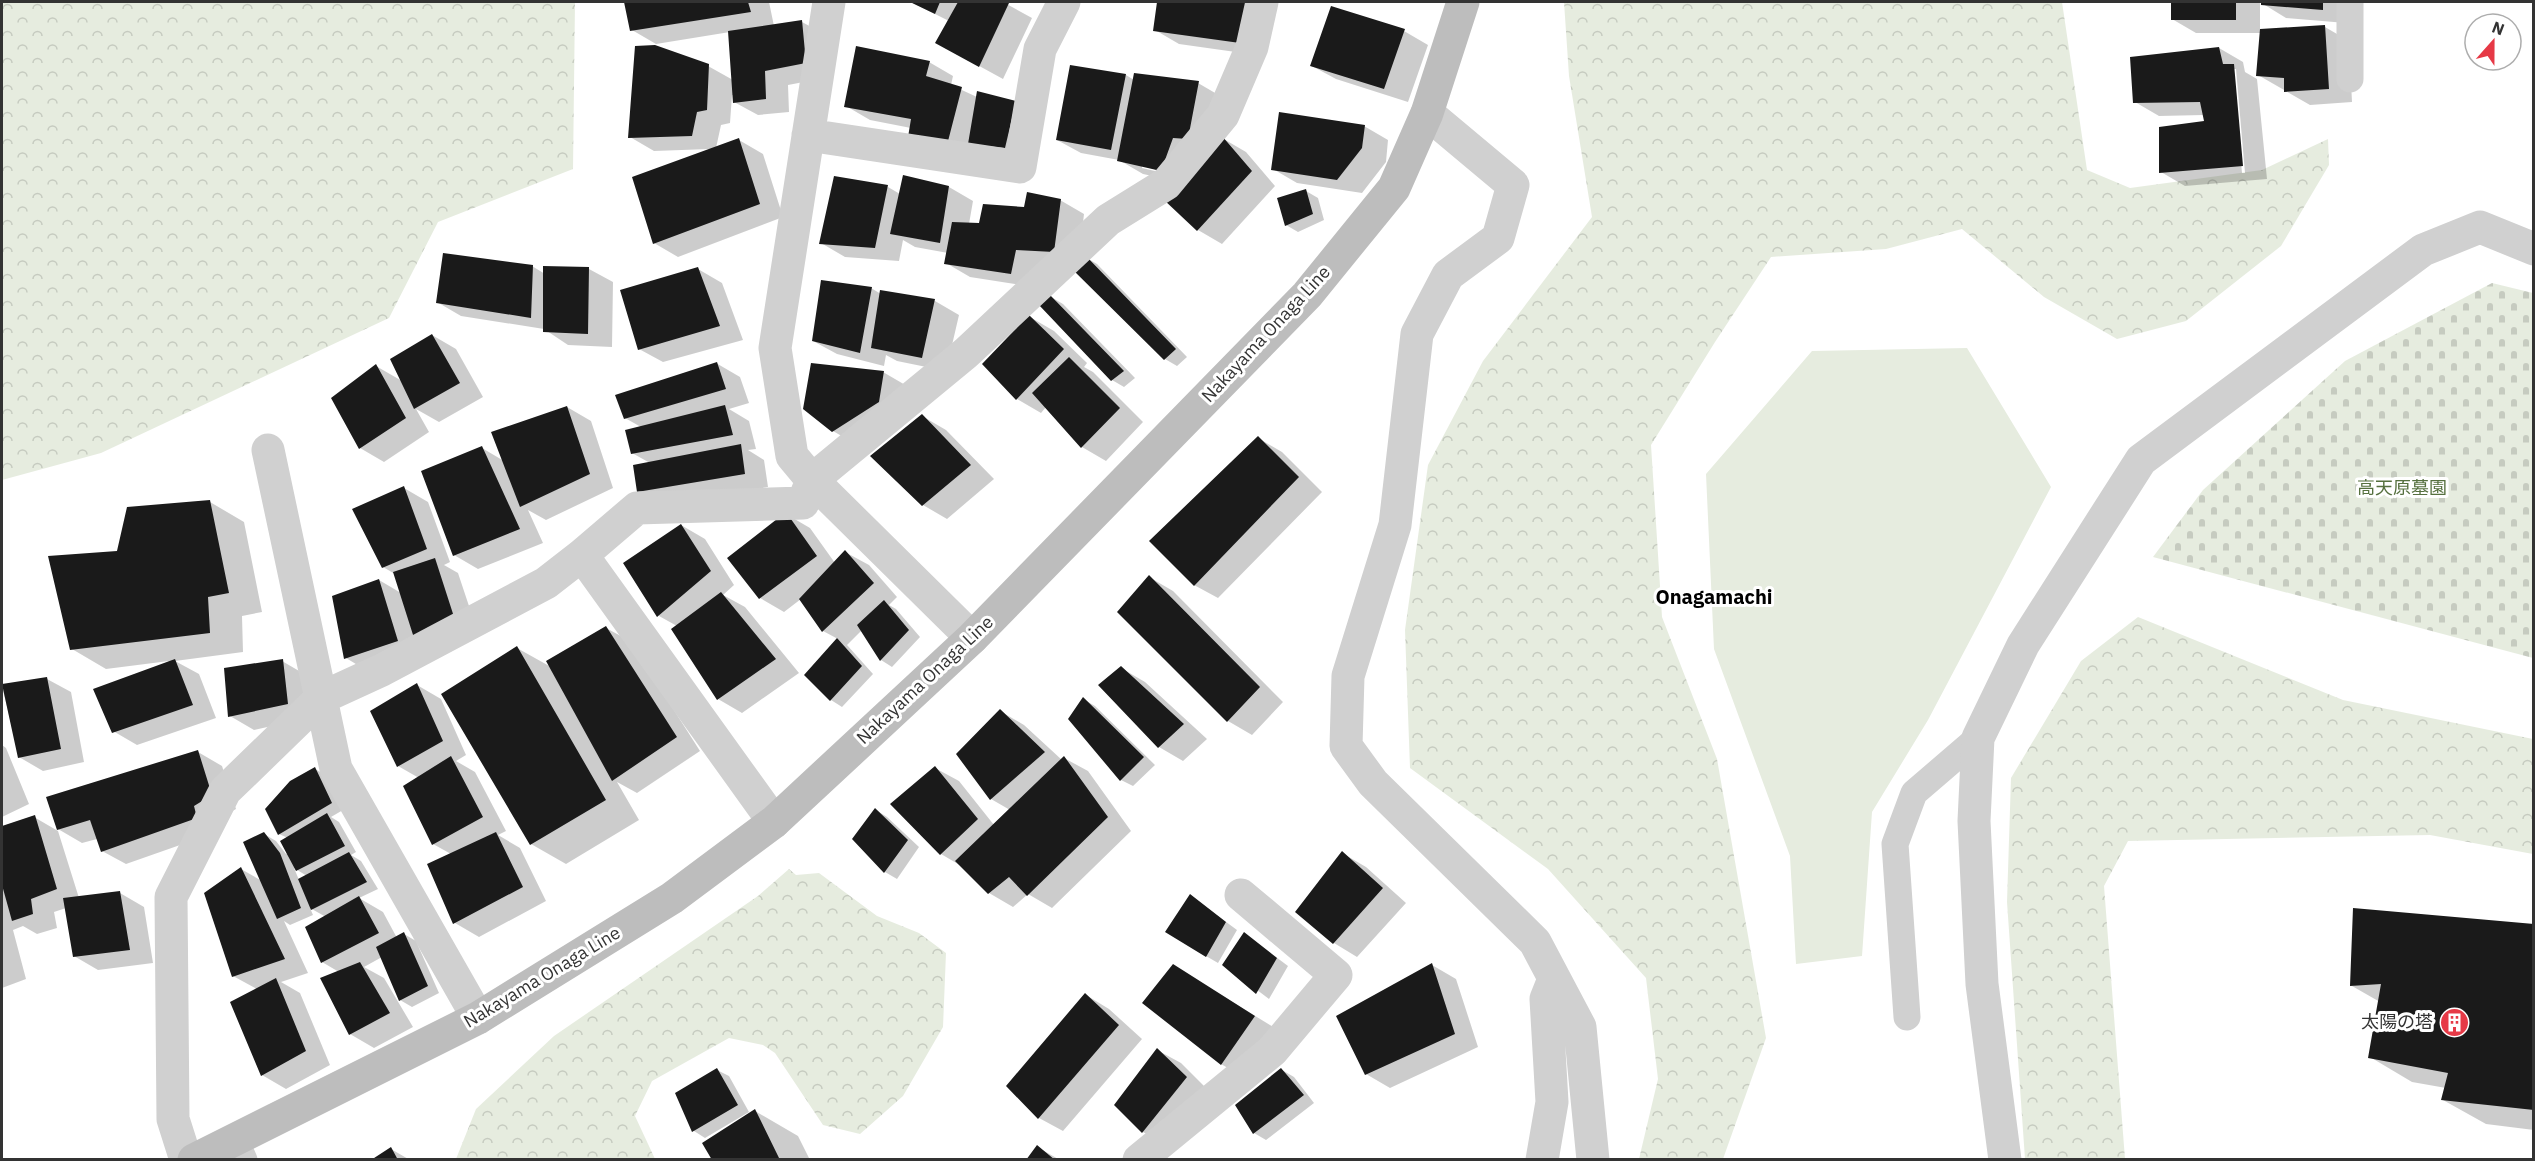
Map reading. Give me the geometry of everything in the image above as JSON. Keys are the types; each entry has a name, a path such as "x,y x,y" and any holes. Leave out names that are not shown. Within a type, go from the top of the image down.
{"main road":[{"name":"Nakayama Onaga Line","path":"194,1160 239,1150 478,1018 672,898 774,822 972,638 1307,295 1394,188 1427,113 1463,2"}],"street":[{"path":"829,2 775,348 792,456 812,480 972,638"},
{"path":"808,135 1020,167 1040,49 1064,2"},
{"path":"186,1160 173,1119 171,897 225,791 321,698 382,670 546,583 637,508 803,503 812,480 966,353 1108,220 1166,184 1223,115 1252,47 1262,2"},
{"path":"1427,113 1513,185 1498,238 1448,275 1417,334 1395,525 1348,676 1346,746 1374,783 1535,942 1580,1027 1593,1160"},
{"path":"2005,1160 1982,984 1974,821 1978,738 2023,645 2141,460 2423,250 2480,226 2534,249"},
{"path":"268,450 336,769 478,1018"},
{"path":"582,555 774,822"},
{"path":"1139,1160 1272,1051 1336,975 1241,895"},
{"path":"1542,1160 1552,1102 1546,999 1554,979"}],"lane":[{"path":"2350,2 2350,79"},
{"path":"1907,1017 1895,844 1914,793 1978,738"}],"green space":[{"path":"2,2 575,2 573,169 438,222 389,318 101,453 2,480"},
{"path":"1564,2 2062,2 2087,170 2130,188 2262,170 2328,139 2329,165 2281,246 2186,321 2117,339 2044,297 1962,229 1886,249 1771,257 1651,445 1662,617 1717,759 1766,1038 1723,1159 1639,1159 1658,1079 1646,978 1548,869 1410,768 1405,630 1428,465 1483,361 1592,217 1569,76"},
{"name":"高天原墓園","path":"2492,283 2533,293 2533,658 2153,557 2203,490 2345,361"},
{"path":"1967,348 2051,487 1928,720 1872,812 1862,956 1796,964 1790,856 1714,649 1706,474 1812,351"},
{"path":"2138,617 2343,700 2533,739 2533,854 2430,835 2128,841 2104,886 2125,1159 2025,1159 2007,902 2011,778 2081,661"},
{"path":"789,869 796,875 819,873 877,916 919,933 946,953 943,1027 903,1096 860,1134 823,1125 775,1053 763,1045 729,1038 652,1081 635,1116 655,1159 456,1159 476,1109 554,1036 758,896"}],"building":[{"path":"624,2 748,2 751,12 630,31"},
{"path":"910,2 940,2 935,14"},
{"path":"958,2 1009,3 979,67 935,43"},
{"path":"1157,2 1249,2 1240,43 1153,31"},
{"path":"2171,2 2236,2 2236,20 2171,20"},
{"path":"2261,2 2323,2 2323,10 2261,5"},
{"path":"1331,6 1405,29 1384,89 1310,66"},
{"path":"802,20 806,63 765,71 766,99 733,103 728,31"},
{"path":"2325,25 2329,89 2284,92 2284,78 2256,76 2260,29"},
{"path":"655,45 709,64 707,110 697,112 692,136 628,138 635,46"},
{"path":"856,46 930,61 926,76 962,87 947,145 908,137 911,119 844,107"},
{"path":"2219,47 2223,64 2234,64 2243,166 2159,173 2159,127 2204,121 2200,102 2133,103 2130,57"},
{"path":"1070,65 1126,74 1111,150 1056,140"},
{"path":"1134,73 1199,81 1188,139 1173,138 1161,171 1117,161"},
{"path":"977,91 1016,101 1005,148 968,144"},
{"path":"1279,112 1365,125 1362,148 1337,180 1271,170"},
{"path":"1222,136 1252,171 1197,231 1163,199"},
{"path":"739,138 760,204 653,244 632,177"},
{"path":"903,175 949,186 940,243 890,234"},
{"path":"834,176 888,185 875,248 819,244"},
{"path":"1306,189 1313,214 1285,226 1277,198"},
{"path":"1027,192 1061,199 1054,252 1016,250 1011,274 944,264 952,222 979,223 983,204 1024,207"},
{"path":"443,253 533,265 531,318 436,303"},
{"path":"1085,255 1176,349 1164,360 1072,269"},
{"path":"543,266 589,267 588,334 543,332"},
{"path":"698,267 720,326 638,350 620,290"},
{"path":"821,280 872,287 860,353 812,341"},
{"path":"880,290 935,299 922,358 871,348"},
{"path":"1050,295 1124,371 1111,381 1039,305"},
{"path":"1029,315 1064,349 1016,400 982,364"},
{"path":"432,334 460,383 414,409 390,359"},
{"path":"1069,357 1120,408 1081,448 1032,393"},
{"path":"717,362 726,389 624,419 615,395"},
{"path":"811,363 884,371 879,402 832,432 803,409"},
{"path":"376,364 406,418 359,449 331,398"},
{"path":"725,405 733,435 631,454 625,430"},
{"path":"567,406 590,474 520,507 491,432"},
{"path":"922,414 971,465 922,506 870,456"},
{"path":"1258,436 1299,477 1194,586 1149,541"},
{"path":"741,444 745,474 637,492 633,465"},
{"path":"482,446 520,529 453,556 421,471"},
{"path":"404,486 427,549 382,568 352,509"},
{"path":"210,500 229,593 208,597 210,633 70,650 48,556 117,551 127,507"},
{"path":"786,512 817,556 759,599 727,558"},
{"path":"681,524 711,571 657,617 623,563"},
{"path":"845,550 874,583 822,632 799,599"},
{"path":"435,558 455,620 414,638 393,572"},
{"path":"1149,575 1260,687 1227,722 1117,612"},
{"path":"379,579 398,641 344,659 332,596"},
{"path":"721,592 776,659 717,700 671,629"},
{"path":"884,600 909,630 880,661 857,625"},
{"path":"606,626 677,737 612,781 546,661"},
{"path":"837,638 862,666 830,701 804,675"},
{"path":"517,646 606,800 530,845 441,694"},
{"path":"175,659 193,705 112,733 93,689"},
{"path":"283,659 288,704 228,717 224,668"},
{"path":"1121,666 1184,724 1158,748 1098,685"},
{"path":"47,677 61,749 18,758 2,684"},
{"path":"417,683 443,741 397,767 370,711"},
{"path":"1083,697 1144,757 1120,781 1068,719"},
{"path":"1000,709 1045,752 990,800 956,754"},
{"path":"198,750 212,795 194,806 197,818 101,852 90,820 57,830 46,797"},
{"path":"451,756 483,817 432,845 403,786"},
{"path":"1064,756 1108,817 1027,896 1009,877 988,894 955,861"},
{"path":"935,766 978,819 940,855 890,804"},
{"path":"315,767 332,803 278,835 265,809 290,781"},
{"path":"875,808 908,840 884,873 852,839"},
{"path":"327,813 345,846 296,871 280,841"},
{"path":"35,815 57,889 31,899 33,914 12,921 2,885 2,826"},
{"path":"264,832 280,853 301,908 277,919 243,842"},
{"path":"496,832 523,887 453,924 427,864"},
{"path":"1342,851 1383,888 1333,944 1295,912"},
{"path":"349,852 367,882 311,910 298,879"},
{"path":"241,867 285,959 232,977 204,893"},
{"path":"120,891 130,950 73,957 63,898"},
{"path":"1190,894 1226,922 1206,957 1165,932"},
{"path":"359,896 379,933 321,963 305,927"},
{"name":"太陽の塔","path":"2353,908 2534,924 2534,1110 2441,1100 2448,1073 2368,1058 2381,984 2350,986"},
{"path":"404,932 428,986 399,1001 376,947"},
{"path":"1244,932 1277,958 1256,994 1222,965"},
{"path":"360,962 390,1013 349,1035 320,978"},
{"path":"1432,963 1455,1034 1365,1075 1336,1016"},
{"path":"1173,964 1255,1016 1221,1065 1142,1003"},
{"path":"276,978 306,1051 261,1076 230,1002"},
{"path":"1085,993 1119,1025 1038,1119 1006,1086"},
{"path":"1157,1048 1187,1077 1142,1133 1114,1105"},
{"path":"717,1068 738,1105 692,1132 675,1093"},
{"path":"1281,1068 1304,1095 1253,1134 1235,1105"},
{"path":"755,1109 780,1160 712,1160 702,1143"},
{"path":"1037,1145 1055,1160 1026,1160"},
{"path":"391,1147 398,1160 371,1160"}],"place":[{"name":"太陽の塔","path":"2454,1022"}],"district":[{"name":"Onagamachi","path":"1714,597"}]}
